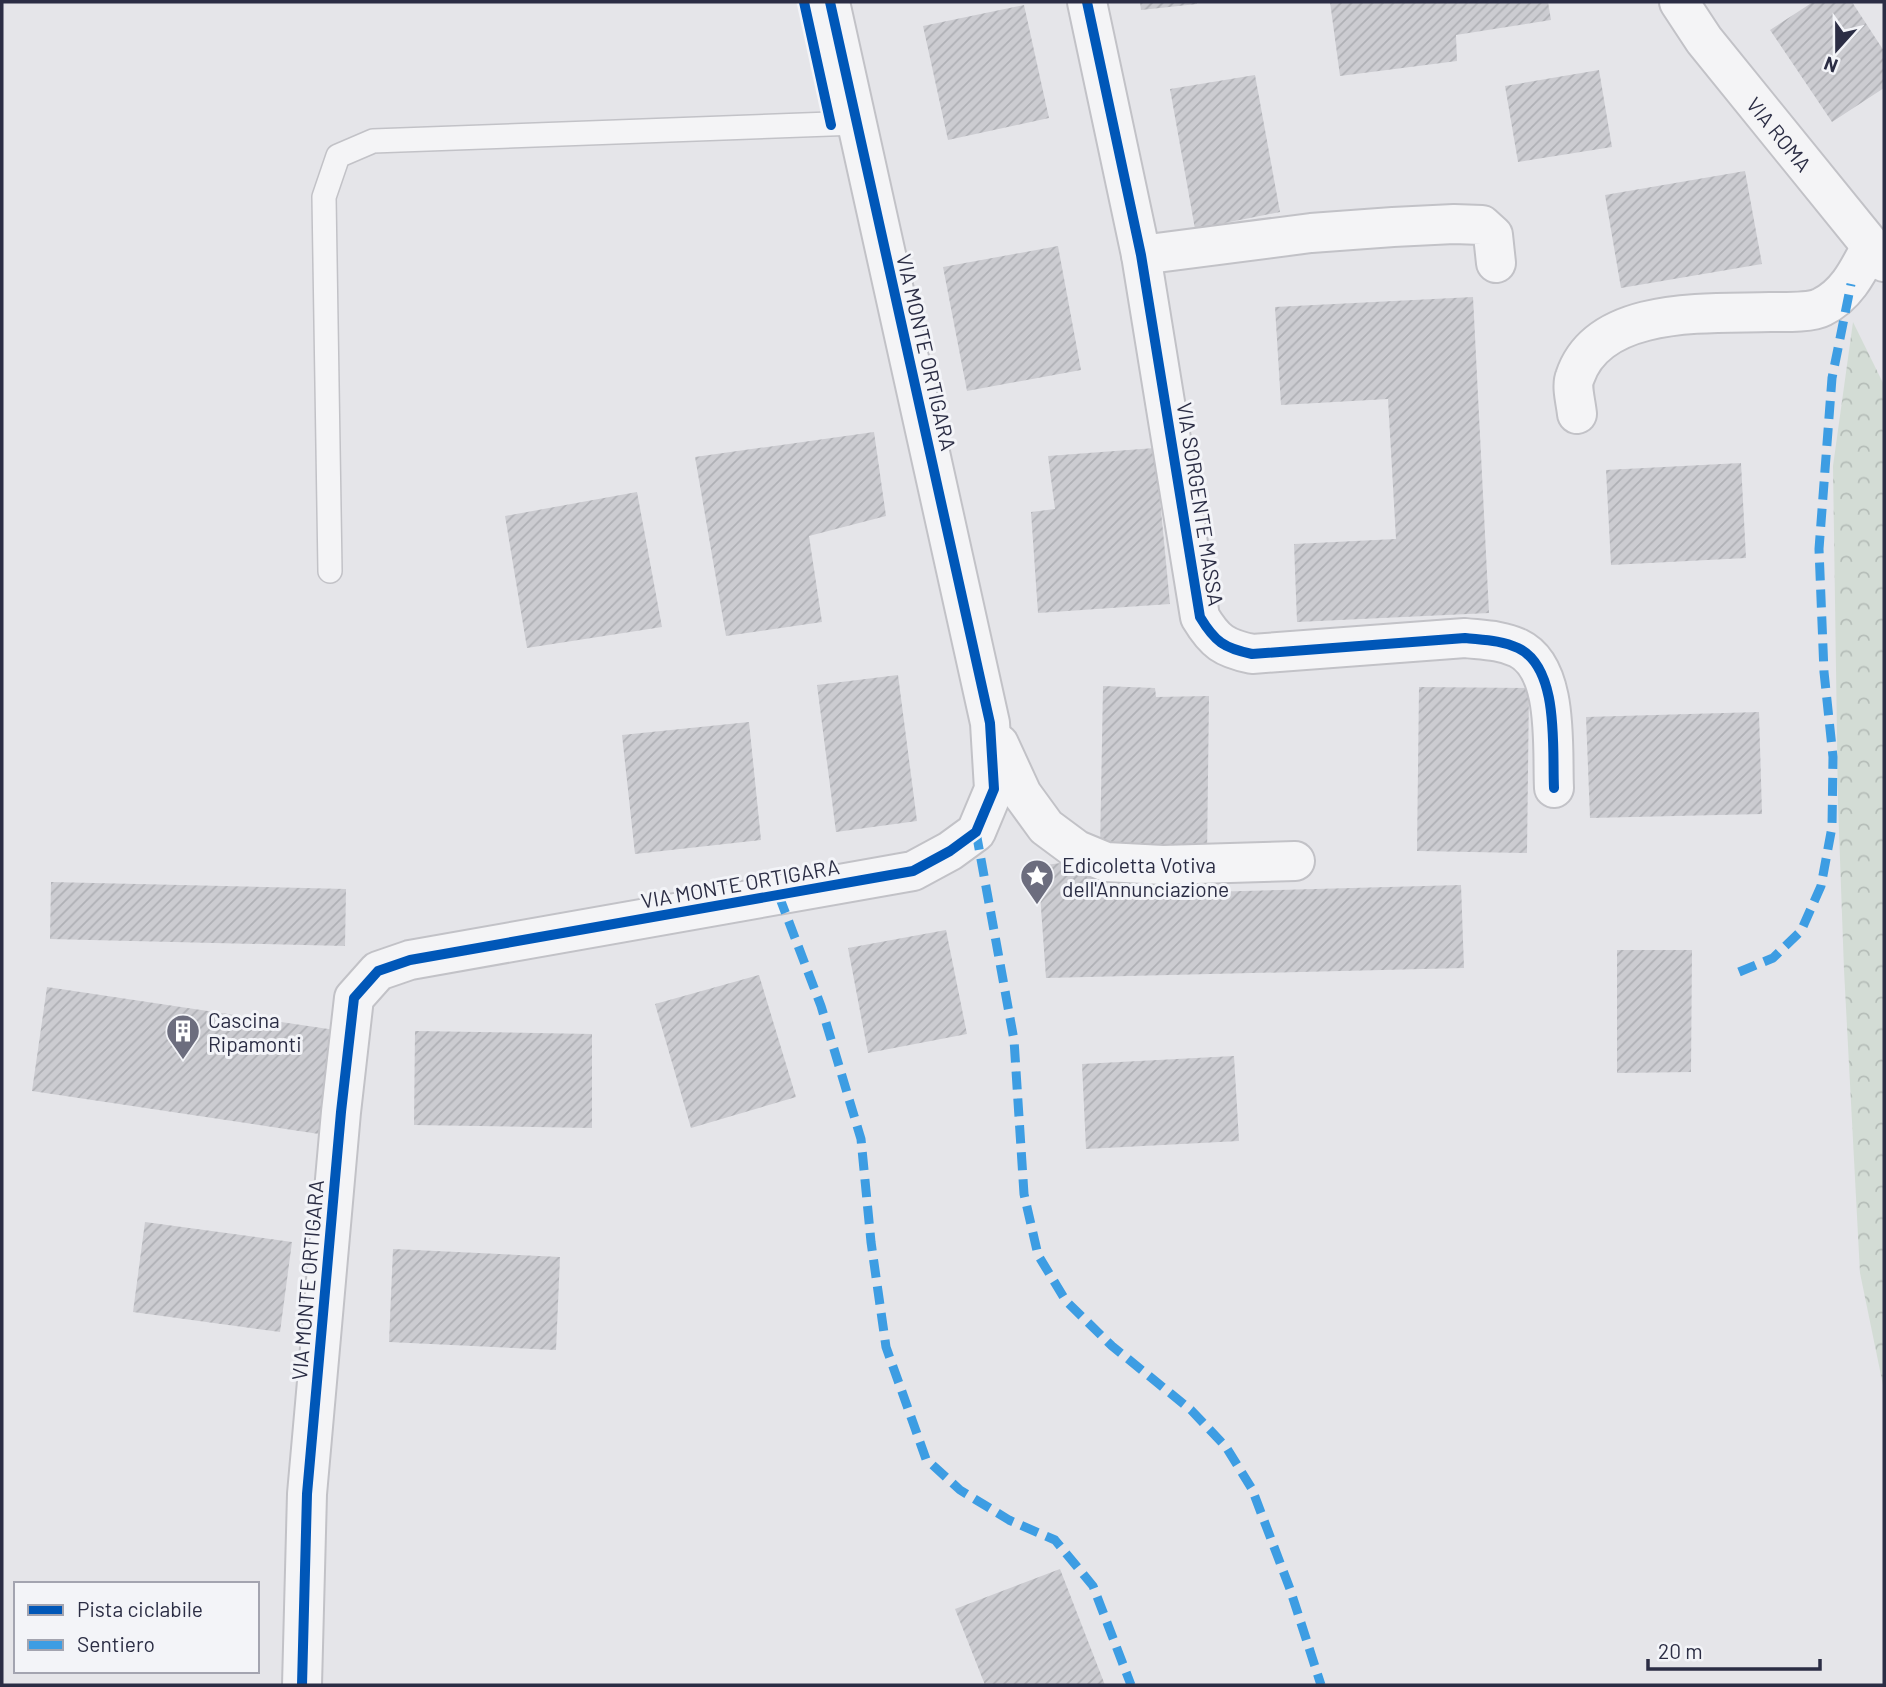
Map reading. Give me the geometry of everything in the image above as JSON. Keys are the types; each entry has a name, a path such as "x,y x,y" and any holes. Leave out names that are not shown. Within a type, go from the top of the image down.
{"street":[{"name":"VIA MONTE ORTIGARA","path":"302,1685 307,1494 341,1112 354,998 378,971 410,960 913,871 950,851 976,832 993,789 990,723 830,2"},
{"name":"VIA SORGENTE MASSA","path":"1087,2 1141,255 1200,617 1211,635 1230,649 1252,654 1465,638 1499,641 1521,649 1537,666 1549,691 1554,788"},
{"name":"VIA ROMA","path":"1679,2 1704,40 1878,255"},
{"path":"1141,255 1311,233 1454,224 1482,225 1493,235 1496,263"},
{"path":"1577,414 1574,379 1586,356 1627,325 1687,314 1787,312 1821,308 1851,284 1878,255"},
{"path":"990,723 1022,794 1045,827 1077,850 1106,862 1129,864 1295,861"}],"lane":[{"path":"330,571 324,197 338,156 373,141 857,123"}],"green space":[{"path":"1853,322 1884,385 1884,1390 1860,1273 1838,804 1833,466"}],"building":[{"path":"1140,2 1197,2 1197,4 1141,10"},
{"path":"1330,2 1548,2 1551,20 1456,35 1457,61 1340,76"},
{"path":"1813,2 1852,2 1884,51 1884,88 1832,122 1770,30"},
{"path":"1024,5 1049,118 948,140 923,26"},
{"path":"1599,70 1612,147 1518,162 1505,86"},
{"path":"1255,75 1280,212 1195,229 1170,89"},
{"path":"1745,171 1762,264 1621,288 1605,195"},
{"path":"1058,246 1081,370 967,391 943,267"},
{"path":"1473,297 1489,613 1297,622 1294,544 1396,539 1388,399 1281,405 1275,307"},
{"path":"874,432 886,516 809,536 822,622 726,636 695,457"},
{"path":"1155,448 1170,604 1038,613 1031,512 1055,509 1048,456"},
{"path":"1741,463 1746,558 1611,565 1606,470"},
{"path":"637,492 662,627 527,648 505,516"},
{"path":"898,675 917,821 836,832 817,685"},
{"path":"1103,686 1155,688 1156,697 1209,696 1207,856 1100,851"},
{"path":"1419,687 1529,688 1527,853 1417,851"},
{"path":"1759,712 1762,814 1590,818 1586,717"},
{"path":"749,722 761,840 635,854 622,735"},
{"path":"1091,859 1093,895 1461,885 1464,968 1046,978 1038,866"},
{"path":"51,882 346,889 345,946 50,939"},
{"path":"946,930 967,1034 868,1053 848,948"},
{"path":"1617,950 1692,950 1691,1072 1617,1073"},
{"path":"759,975 796,1097 691,1128 655,1004"},
{"name":"Cascina Ripamonti","path":"47,987 335,1030 319,1134 32,1091"},
{"path":"415,1031 592,1034 592,1128 414,1125"},
{"path":"1234,1056 1239,1141 1086,1149 1082,1064"},
{"path":"145,1222 292,1242 280,1332 133,1312"},
{"path":"393,1249 560,1257 556,1350 389,1342"},
{"path":"1060,1569 1105,1685 985,1685 955,1609"}],"marked path":[{"path":"1739,972 1773,958 1801,931 1821,886 1832,827 1833,757 1824,672 1819,549 1832,378 1851,284"},
{"path":"976,832 1014,1040 1024,1194 1038,1255 1066,1301 1112,1346 1191,1410 1226,1447 1252,1489 1290,1589 1321,1685"},
{"path":"779,896 821,1006 861,1139 871,1242 886,1347 926,1459 960,1490 1009,1520 1055,1540 1093,1586 1131,1685"}],"cycle path":[{"path":"804,2 831,125"},
{"path":"302,1685 307,1494 341,1112 354,998 378,971 410,960 913,871 950,851 976,832 994,789 990,723 830,2"},
{"path":"1087,2 1141,255 1200,617 1221,643 1252,654 1465,638 1512,645 1532,658 1547,691 1553,732 1554,788"}],"place":[{"name":"Edicoletta Votiva dell'Annunciazione","path":"1037,906"},
{"name":"Cascina Ripamonti","path":"183,1061"}]}
